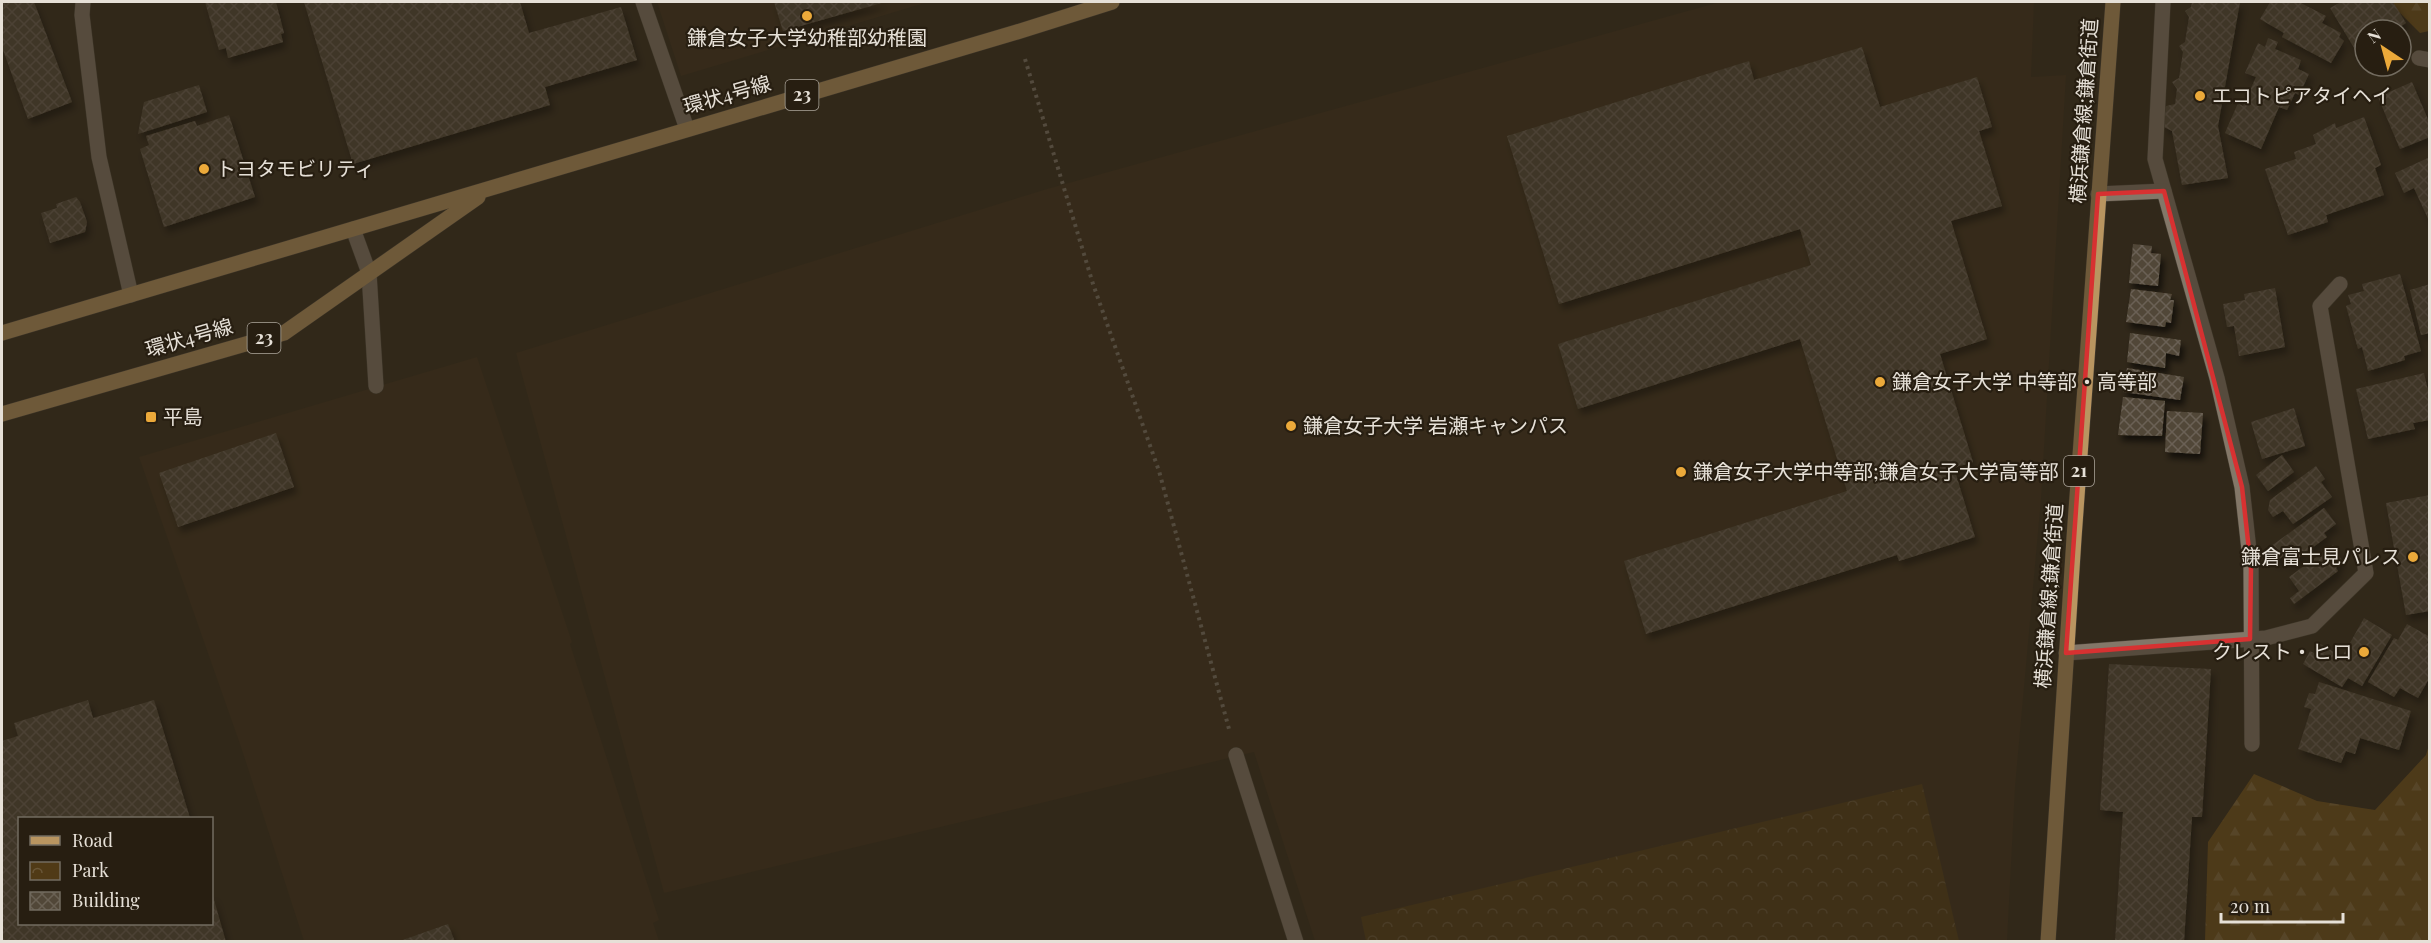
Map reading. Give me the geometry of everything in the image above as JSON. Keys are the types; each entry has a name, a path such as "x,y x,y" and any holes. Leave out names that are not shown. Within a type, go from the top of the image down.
{"main road":[{"name":"横浜鎌倉線;鎌倉街道","path":"2048,942 2066,653 2113,2"},
{"name":"環状4号線","path":"2,333 1017,32 1104,3"},
{"name":"環状4号線","path":"2,414 284,333 491,189"}],"street":[{"path":"83,2 82,15 99,157 131,295"},
{"path":"643,2 687,129"},
{"path":"2163,2 2155,159 2217,378 2242,487 2251,568 2252,744"},
{"path":"2098,194 2164,190"},
{"path":"354,229 369,273 376,386"},
{"path":"2066,653 2266,638 2312,626 2366,573 2320,306 2340,284"},
{"path":"1236,755 1296,942"}],"path":[{"path":"1017,32 1093,284 1159,471 1236,755"}],"highlighted area":[{"path":"2164,191 2242,487 2251,568 2250,639 2066,653 2098,194"}],"shaded area":[{"path":"657,2 928,2 681,76"},
{"name":"鎌倉女子大学 岩瀬キャンパス","path":"1720,2 2034,2 2031,77 2066,75 2041,499 2015,787 2007,941 1315,941 1254,752 664,893 516,353 1047,189"},
{"path":"477,357 572,642 570,644 659,920 653,923 659,941 304,941 241,747 139,457"}],"green space":[{"path":"2389,2 2429,2 2429,31 2420,33 2413,26 2413,18 2405,18"},
{"path":"2429,745 2429,941 2205,941 2208,842 2254,774 2317,801 2375,810 2426,755"},
{"path":"1922,784 1959,941 1366,941 1361,917"}],"building":[{"path":"2,2 34,2 72,102 28,119 2,47"},
{"path":"205,2 276,2 284,33 281,34 283,42 228,58 226,48 219,50"},
{"path":"304,2 520,2 529,33 621,7 637,60 545,87 550,105 353,164"},
{"name":"鎌倉女子大学幼稚部幼稚園","path":"774,2 885,2 783,31"},
{"name":"エコトピアタイヘイ","path":"2192,2 2240,2 2218,126 2228,178 2182,185 2172,131 2164,127 2161,112 2166,106 2175,104 2177,89 2172,82 2179,78 2183,52 2179,46 2185,42 2189,17 2185,11 2191,7"},
{"path":"2270,2 2299,2 2326,16 2322,23 2341,33 2339,37 2344,41 2331,63 2282,37 2284,33 2260,19"},
{"path":"2341,2 2393,2 2403,18 2353,18 2353,46 2330,8"},
{"path":"2268,38 2278,42 2275,49 2301,60 2298,69 2309,74 2299,95 2295,93 2287,110 2279,107 2261,149 2225,133 2238,103 2243,106 2256,77 2245,73 2258,43 2265,47"},
{"path":"1862,47 1880,107 1977,77 1992,127 1979,131 2002,206 1951,221 1987,339 1940,354 1973,462 1954,468 1975,537 1899,561 1897,555 1646,634 1624,561 1847,491 1800,339 1578,409 1558,344 1811,265 1800,229 1559,304 1507,136 1749,61 1754,80"},
{"path":"2412,82 2430,124 2430,137 2400,149 2378,97"},
{"path":"199,85 207,112 138,134 144,102"},
{"path":"229,115 255,197 164,227 140,149 149,145 146,136 195,121 197,126"},
{"path":"2364,117 2381,165 2375,168 2384,195 2326,215 2328,222 2288,235 2265,169 2296,159 2294,152 2316,144 2313,135 2335,123 2336,128"},
{"path":"2430,157 2430,223 2414,188 2404,193 2395,173"},
{"path":"76,197 87,222 85,232 50,243 41,213 57,208 56,204"},
{"path":"2133,244 2152,246 2151,253 2161,254 2158,286 2129,283"},
{"path":"2400,274 2421,351 2404,356 2405,360 2368,371 2362,347 2358,349 2346,306 2351,304 2348,295 2364,291 2362,284"},
{"path":"2430,284 2430,333 2421,335 2410,290"},
{"path":"2275,288 2285,347 2239,356 2234,326 2227,327 2223,304 2245,300 2244,294"},
{"path":"2131,289 2172,294 2170,300 2174,300 2171,323 2166,322 2165,327 2126,322"},
{"path":"2130,333 2181,340 2179,356 2166,353 2165,368 2127,362"},
{"path":"2127,368 2184,377 2180,400 2123,392"},
{"path":"2424,373 2430,399 2430,420 2413,423 2415,429 2368,439 2356,389"},
{"path":"2123,397 2165,401 2162,436 2118,435"},
{"path":"2294,408 2305,446 2262,459 2251,422"},
{"path":"2167,411 2203,413 2200,454 2165,452"},
{"path":"276,433 294,487 178,527 159,473"},
{"path":"2282,455 2294,472 2268,491 2256,475"},
{"path":"2316,466 2325,479 2321,482 2332,497 2293,524 2283,511 2273,517 2268,510 2270,500"},
{"name":"鎌倉富士見パレス","path":"2430,495 2430,611 2406,615 2386,503"},
{"path":"2324,508 2336,524 2324,533 2327,537 2290,564 2284,556 2276,561 2267,549"},
{"path":"2333,545 2342,561 2336,568 2338,571 2294,604 2290,598 2299,591 2289,577"},
{"name":"クレスト・ヒロ","path":"2364,618 2392,635 2362,686 2348,678 2342,687 2303,664 2310,651 2314,653 2319,643 2342,657"},
{"path":"2407,624 2430,637 2427,643 2430,644 2430,677 2418,698 2400,688 2394,697 2368,682 2394,638 2398,640"},
{"path":"2109,664 2211,669 2202,817 2192,817 2184,942 2115,942 2123,812 2100,810"},
{"path":"2319,682 2411,711 2399,750 2360,738 2355,754 2346,751 2341,763 2298,749 2311,709 2304,707 2309,693 2315,694"},
{"path":"88,700 93,718 154,700 190,817 18,817 18,925 213,925 213,896 226,942 2,942 2,741 18,736 14,723"},
{"path":"448,924 455,942 400,942 400,941"}],"place":[{"name":"鎌倉女子大学幼稚部幼稚園","path":"807,16"},
{"name":"エコトピアタイヘイ","path":"2200,96"},
{"name":"トヨタモビリティ","path":"204,169"},
{"name":"鎌倉女子大学 中等部・高等部","path":"1880,382"},
{"name":"平島","path":"151,417"},
{"name":"鎌倉女子大学 岩瀬キャンパス","path":"1291,426"},
{"name":"鎌倉女子大学中等部;鎌倉女子大学高等部","path":"1681,472"},
{"name":"鎌倉富士見パレス","path":"2413,557"},
{"name":"クレスト・ヒロ","path":"2364,652"}]}
